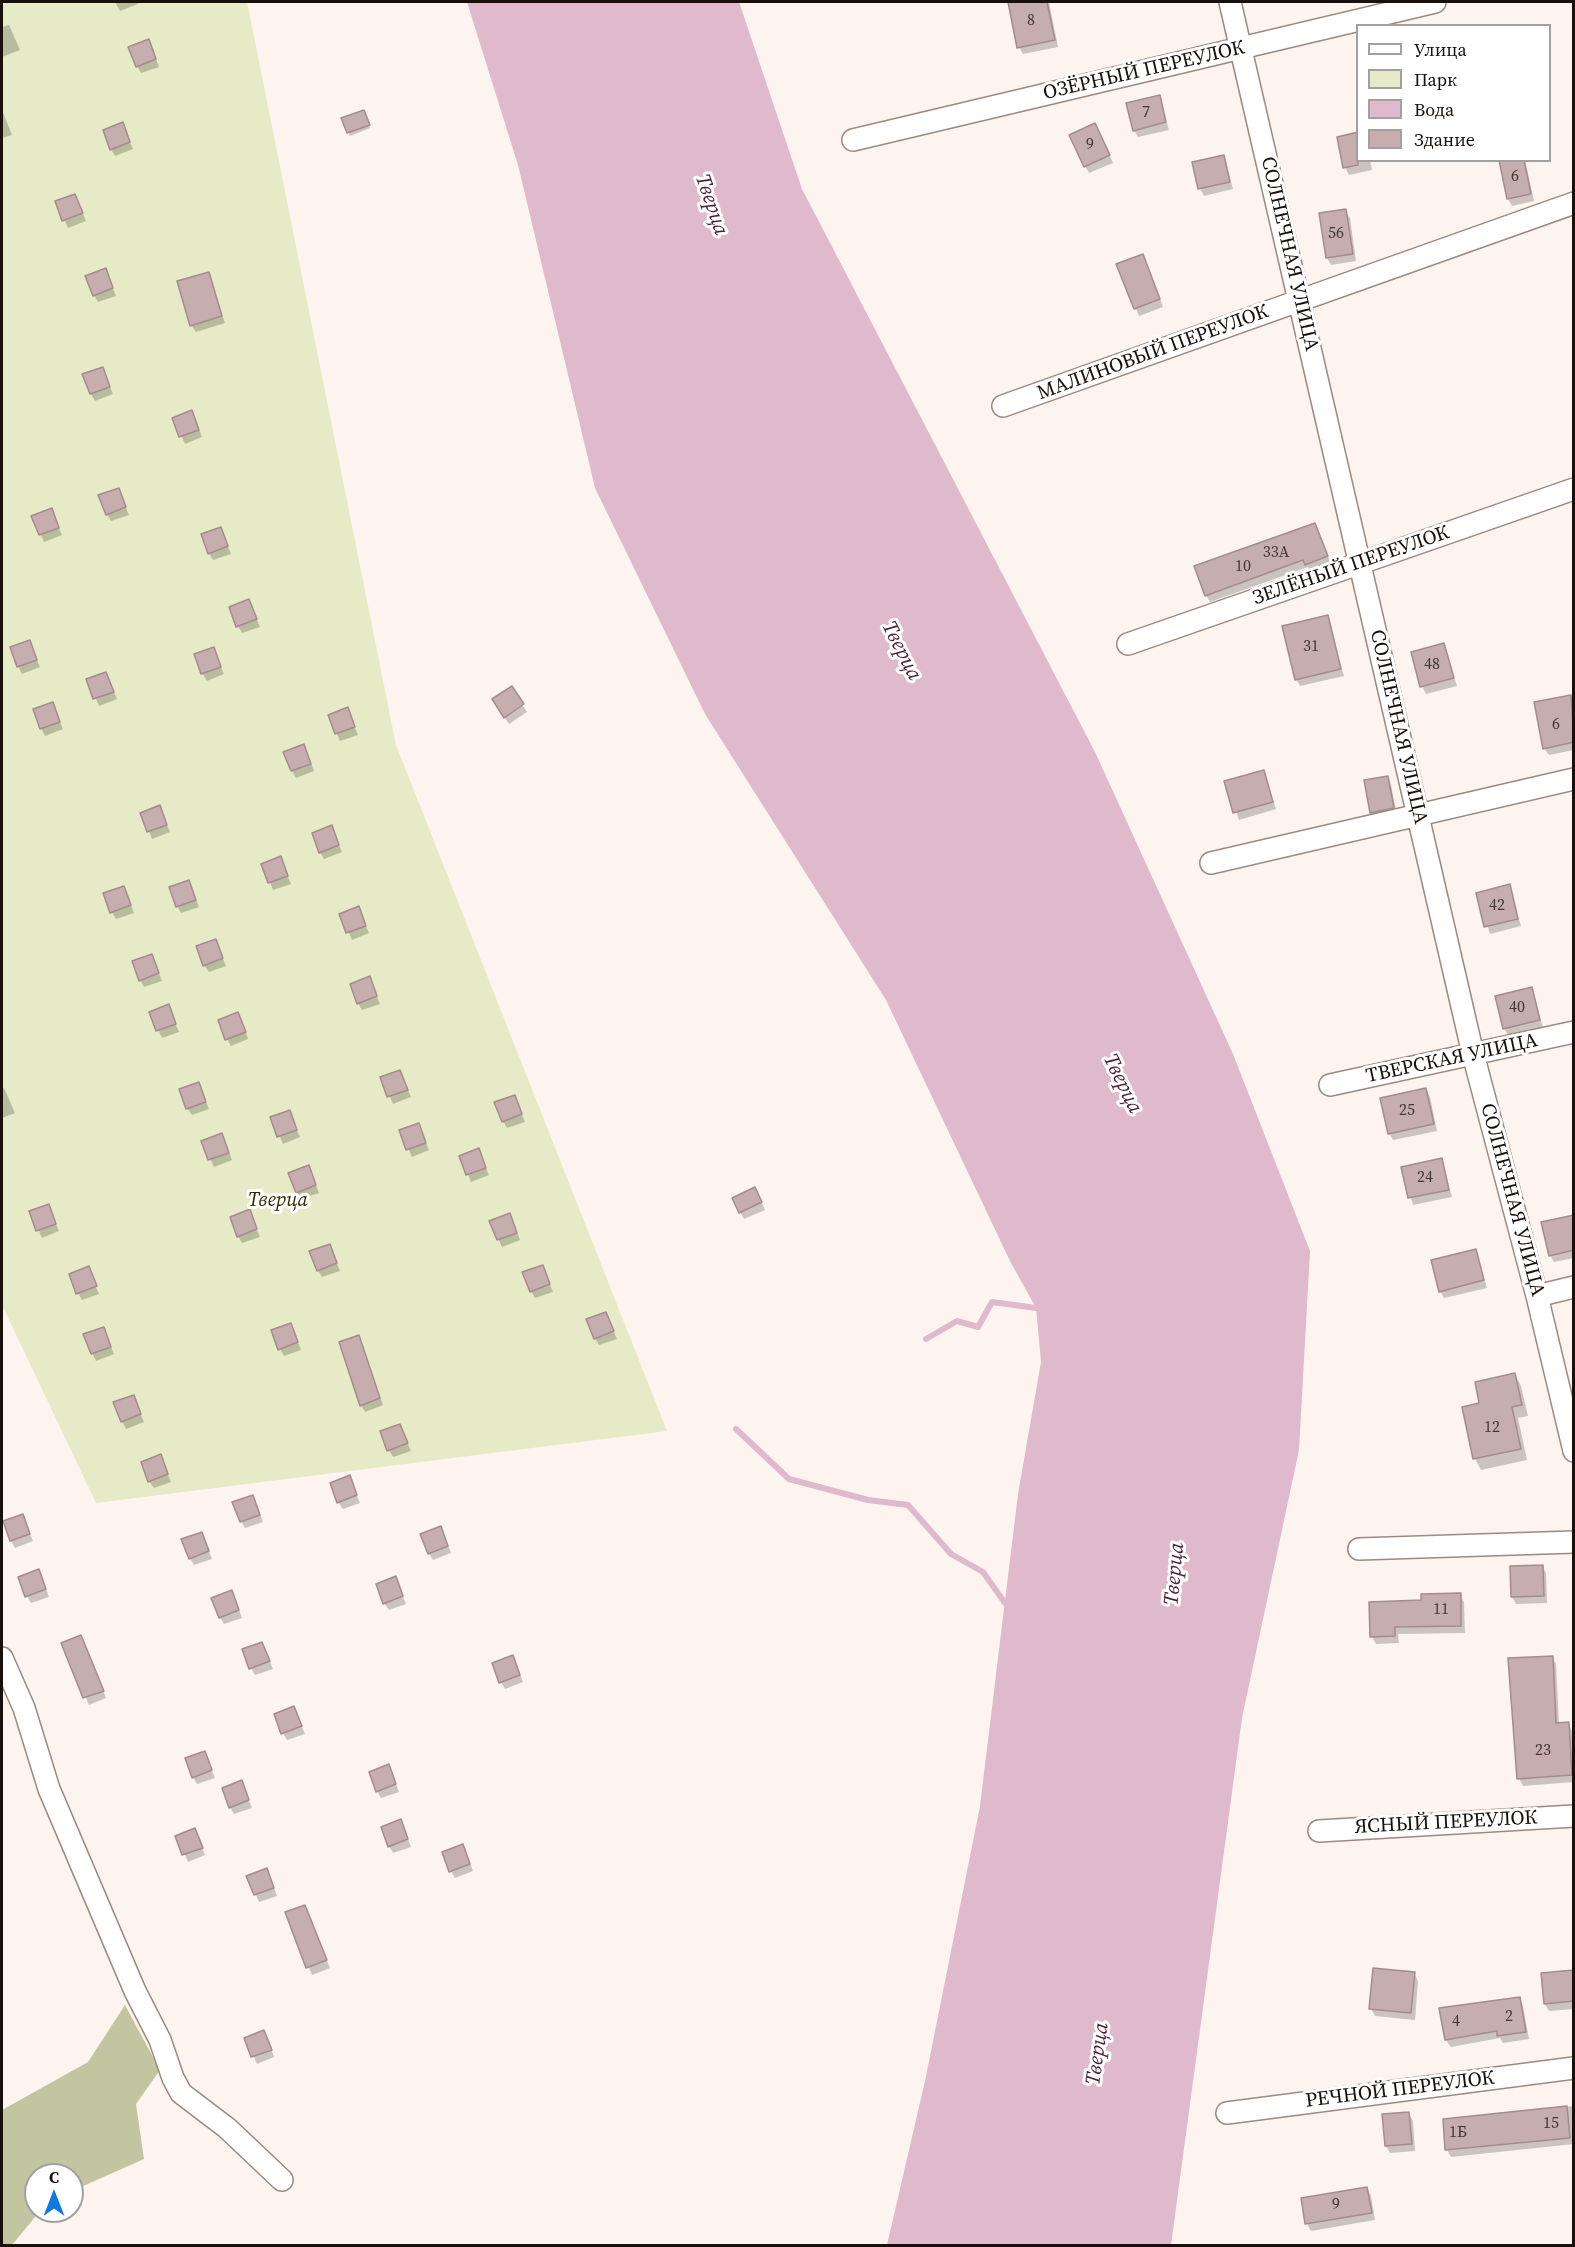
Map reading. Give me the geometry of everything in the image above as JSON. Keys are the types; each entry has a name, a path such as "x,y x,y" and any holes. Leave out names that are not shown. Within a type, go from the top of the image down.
{"street":[{"name":"СОЛНЕЧНАЯ УЛИЦА","path":"1230,2 1473,1054 1537,1296 1574,1451"},
{"name":"ОЗЁРНЫЙ ПЕРЕУЛОК","path":"853,140 1435,2"},
{"name":"МАЛИНОВЫЙ ПЕРЕУЛОК","path":"1003,406 1574,203"},
{"name":"ЗЕЛЁНЫЙ ПЕРЕУЛОК","path":"1128,645 1574,489"},
{"path":"1211,863 1574,779"},
{"name":"ТВЕРСКАЯ УЛИЦА","path":"1330,1085 1574,1032"},
{"path":"1537,1296 1574,1287"},
{"path":"1359,1550 1574,1542"},
{"path":"2,1658 24,1708 49,1789 135,1991 160,2040 173,2078 186,2097 227,2128 282,2180"},
{"name":"ЯСНЫЙ ПЕРЕУЛОК","path":"1319,1831 1574,1816"},
{"name":"РЕЧНОЙ ПЕРЕУЛОК","path":"1227,2113 1574,2068"}],"green space":[{"name":"Тверца","path":"2,2 247,2 396,745 667,1431 96,1503 2,1305"},
{"path":"125,2005 160,2070 136,2104 144,2159 84,2186 84,2163 24,2163 24,2223 30,2223 12,2245 2,2245 2,2110 88,2062"}],"water":[{"path":"467,2 739,2 802,189 1095,752 1233,1054 1310,1251 1299,1450 1242,1718 1171,2245 887,2245 925,2081 980,1806 1018,1494 1041,1362 1036,1308 1010,1261 886,1000 705,714 595,488 518,165"}],"building":[{"path":"1008,2 1047,2 1055,40 1017,48"},
{"path":"149,39 156,59 136,67 128,47"},
{"path":"1160,95 1166,122 1133,131 1126,103"},
{"path":"364,110 370,125 347,133 341,118"},
{"path":"123,122 130,142 110,150 103,130"},
{"path":"1095,123 1110,155 1084,167 1069,135"},
{"path":"1356,132 1356,162 1358,165 1343,168 1337,137"},
{"path":"1224,155 1230,182 1198,189 1192,162"},
{"path":"1499,162 1524,162 1531,194 1507,199"},
{"path":"75,194 83,213 62,221 55,201"},
{"path":"1346,209 1353,254 1326,258 1319,213"},
{"path":"1143,254 1160,299 1134,309 1116,264"},
{"path":"106,268 113,288 93,296 85,276"},
{"path":"209,272 222,316 190,326 177,281"},
{"path":"103,367 110,387 90,394 82,374"},
{"path":"192,410 199,430 179,437 172,418"},
{"path":"119,488 126,507 106,515 98,495"},
{"path":"52,508 59,528 39,535 31,516"},
{"path":"1315,523 1328,556 1305,565 1303,560 1205,596 1194,566"},
{"path":"221,527 228,546 208,554 201,534"},
{"path":"249,599 257,619 236,627 229,607"},
{"path":"1328,615 1341,669 1295,680 1282,626"},
{"path":"30,640 37,660 17,667 10,647"},
{"path":"1444,643 1454,678 1420,687 1411,652"},
{"path":"214,647 221,667 201,674 194,654"},
{"path":"106,672 114,692 93,699 86,679"},
{"path":"512,686 524,704 504,718 492,699"},
{"path":"1571,695 1574,742 1543,749 1534,702"},
{"path":"53,702 60,722 40,729 33,709"},
{"path":"348,707 355,727 335,734 328,715"},
{"path":"304,744 311,764 291,771 283,752"},
{"path":"1264,770 1273,802 1233,813 1224,781"},
{"path":"1388,776 1394,808 1370,813 1364,780"},
{"path":"160,805 167,825 147,832 140,813"},
{"path":"332,825 339,845 319,853 312,833"},
{"path":"281,856 288,876 268,883 261,864"},
{"path":"189,880 196,900 176,907 169,887"},
{"path":"1510,884 1518,919 1484,927 1476,893"},
{"path":"124,886 131,905 110,913 103,893"},
{"path":"359,906 366,926 346,933 339,914"},
{"path":"216,939 223,958 203,966 196,946"},
{"path":"152,954 159,973 139,981 132,961"},
{"path":"370,976 377,996 357,1004 350,984"},
{"path":"1532,987 1540,1020 1503,1029 1495,996"},
{"path":"169,1004 176,1024 156,1031 149,1012"},
{"path":"238,1012 246,1032 225,1040 218,1020"},
{"path":"400,1070 408,1090 387,1097 380,1077"},
{"path":"199,1082 206,1102 186,1109 179,1089"},
{"path":"1426,1088 1434,1124 1388,1134 1380,1098"},
{"path":"515,1095 522,1114 502,1122 494,1102"},
{"path":"290,1110 297,1130 277,1137 270,1117"},
{"path":"419,1123 426,1143 406,1150 399,1130"},
{"path":"222,1133 229,1153 208,1160 201,1141"},
{"path":"479,1148 486,1168 466,1175 459,1156"},
{"path":"1442,1158 1449,1190 1408,1198 1401,1167"},
{"path":"309,1165 316,1185 296,1193 288,1173"},
{"path":"755,1187 762,1202 739,1213 732,1198"},
{"path":"49,1204 56,1224 36,1231 29,1211"},
{"path":"250,1209 257,1229 237,1237 230,1217"},
{"path":"510,1213 517,1233 497,1240 489,1221"},
{"path":"1574,1215 1574,1250 1549,1256 1541,1222"},
{"path":"330,1244 337,1263 317,1271 309,1251"},
{"path":"1476,1249 1484,1280 1439,1292 1431,1260"},
{"path":"543,1265 550,1284 530,1292 522,1272"},
{"path":"89,1266 97,1286 76,1294 69,1274"},
{"path":"606,1312 614,1331 594,1339 586,1319"},
{"path":"291,1323 298,1342 278,1350 271,1330"},
{"path":"104,1327 111,1347 91,1354 83,1334"},
{"path":"359,1335 380,1398 360,1406 339,1342"},
{"path":"1515,1373 1522,1405 1512,1407 1521,1449 1473,1459 1462,1407 1479,1403 1475,1382"},
{"path":"134,1395 141,1414 121,1422 113,1402"},
{"path":"400,1424 408,1443 387,1451 380,1431"},
{"path":"161,1454 168,1474 148,1482 141,1462"},
{"path":"350,1475 357,1495 337,1503 330,1483"},
{"path":"253,1495 260,1515 240,1522 232,1502"},
{"path":"23,1514 30,1534 10,1541 3,1521"},
{"path":"441,1526 448,1546 428,1554 420,1534"},
{"path":"202,1532 209,1551 189,1559 181,1539"},
{"path":"1543,1565 1544,1596 1511,1597 1510,1566"},
{"path":"39,1569 46,1589 25,1597 18,1577"},
{"path":"396,1576 403,1596 383,1604 376,1584"},
{"path":"232,1590 239,1610 219,1618 211,1598"},
{"path":"1461,1593 1461,1626 1395,1627 1395,1636 1370,1637 1369,1602 1421,1600 1421,1594"},
{"path":"81,1635 104,1691 83,1698 61,1643"},
{"path":"262,1642 270,1661 249,1669 242,1649"},
{"path":"513,1655 520,1675 499,1683 492,1663"},
{"path":"1553,1656 1556,1723 1569,1722 1572,1775 1517,1779 1508,1658"},
{"path":"294,1706 302,1726 281,1734 274,1714"},
{"path":"205,1751 212,1770 192,1778 185,1758"},
{"path":"389,1764 396,1784 376,1792 369,1772"},
{"path":"242,1780 249,1800 229,1808 222,1788"},
{"path":"401,1819 408,1839 388,1847 381,1827"},
{"path":"195,1828 203,1848 182,1855 175,1836"},
{"path":"463,1844 470,1864 449,1872 442,1852"},
{"path":"267,1868 274,1888 254,1895 246,1876"},
{"path":"305,1905 327,1960 306,1968 285,1912"},
{"path":"1373,1968 1415,1972 1411,2013 1369,2009"},
{"path":"1574,1970 1574,2001 1544,2004 1541,1973"},
{"path":"1520,1997 1526,2032 1497,2036 1497,2031 1445,2040 1439,2008"},
{"path":"264,2030 272,2050 251,2057 244,2038"},
{"path":"1567,2106 1570,2138 1445,2150 1443,2119"},
{"path":"1409,2112 1412,2144 1385,2146 1382,2114"},
{"path":"1367,2187 1372,2213 1305,2224 1301,2198"}],"waterway":[{"path":"926,1339 957,1321 978,1327 992,1302 1036,1308 1043,1306"},
{"path":"736,1429 789,1479 868,1500 908,1505 951,1554 983,1572 1005,1603 1011,1606"}]}
